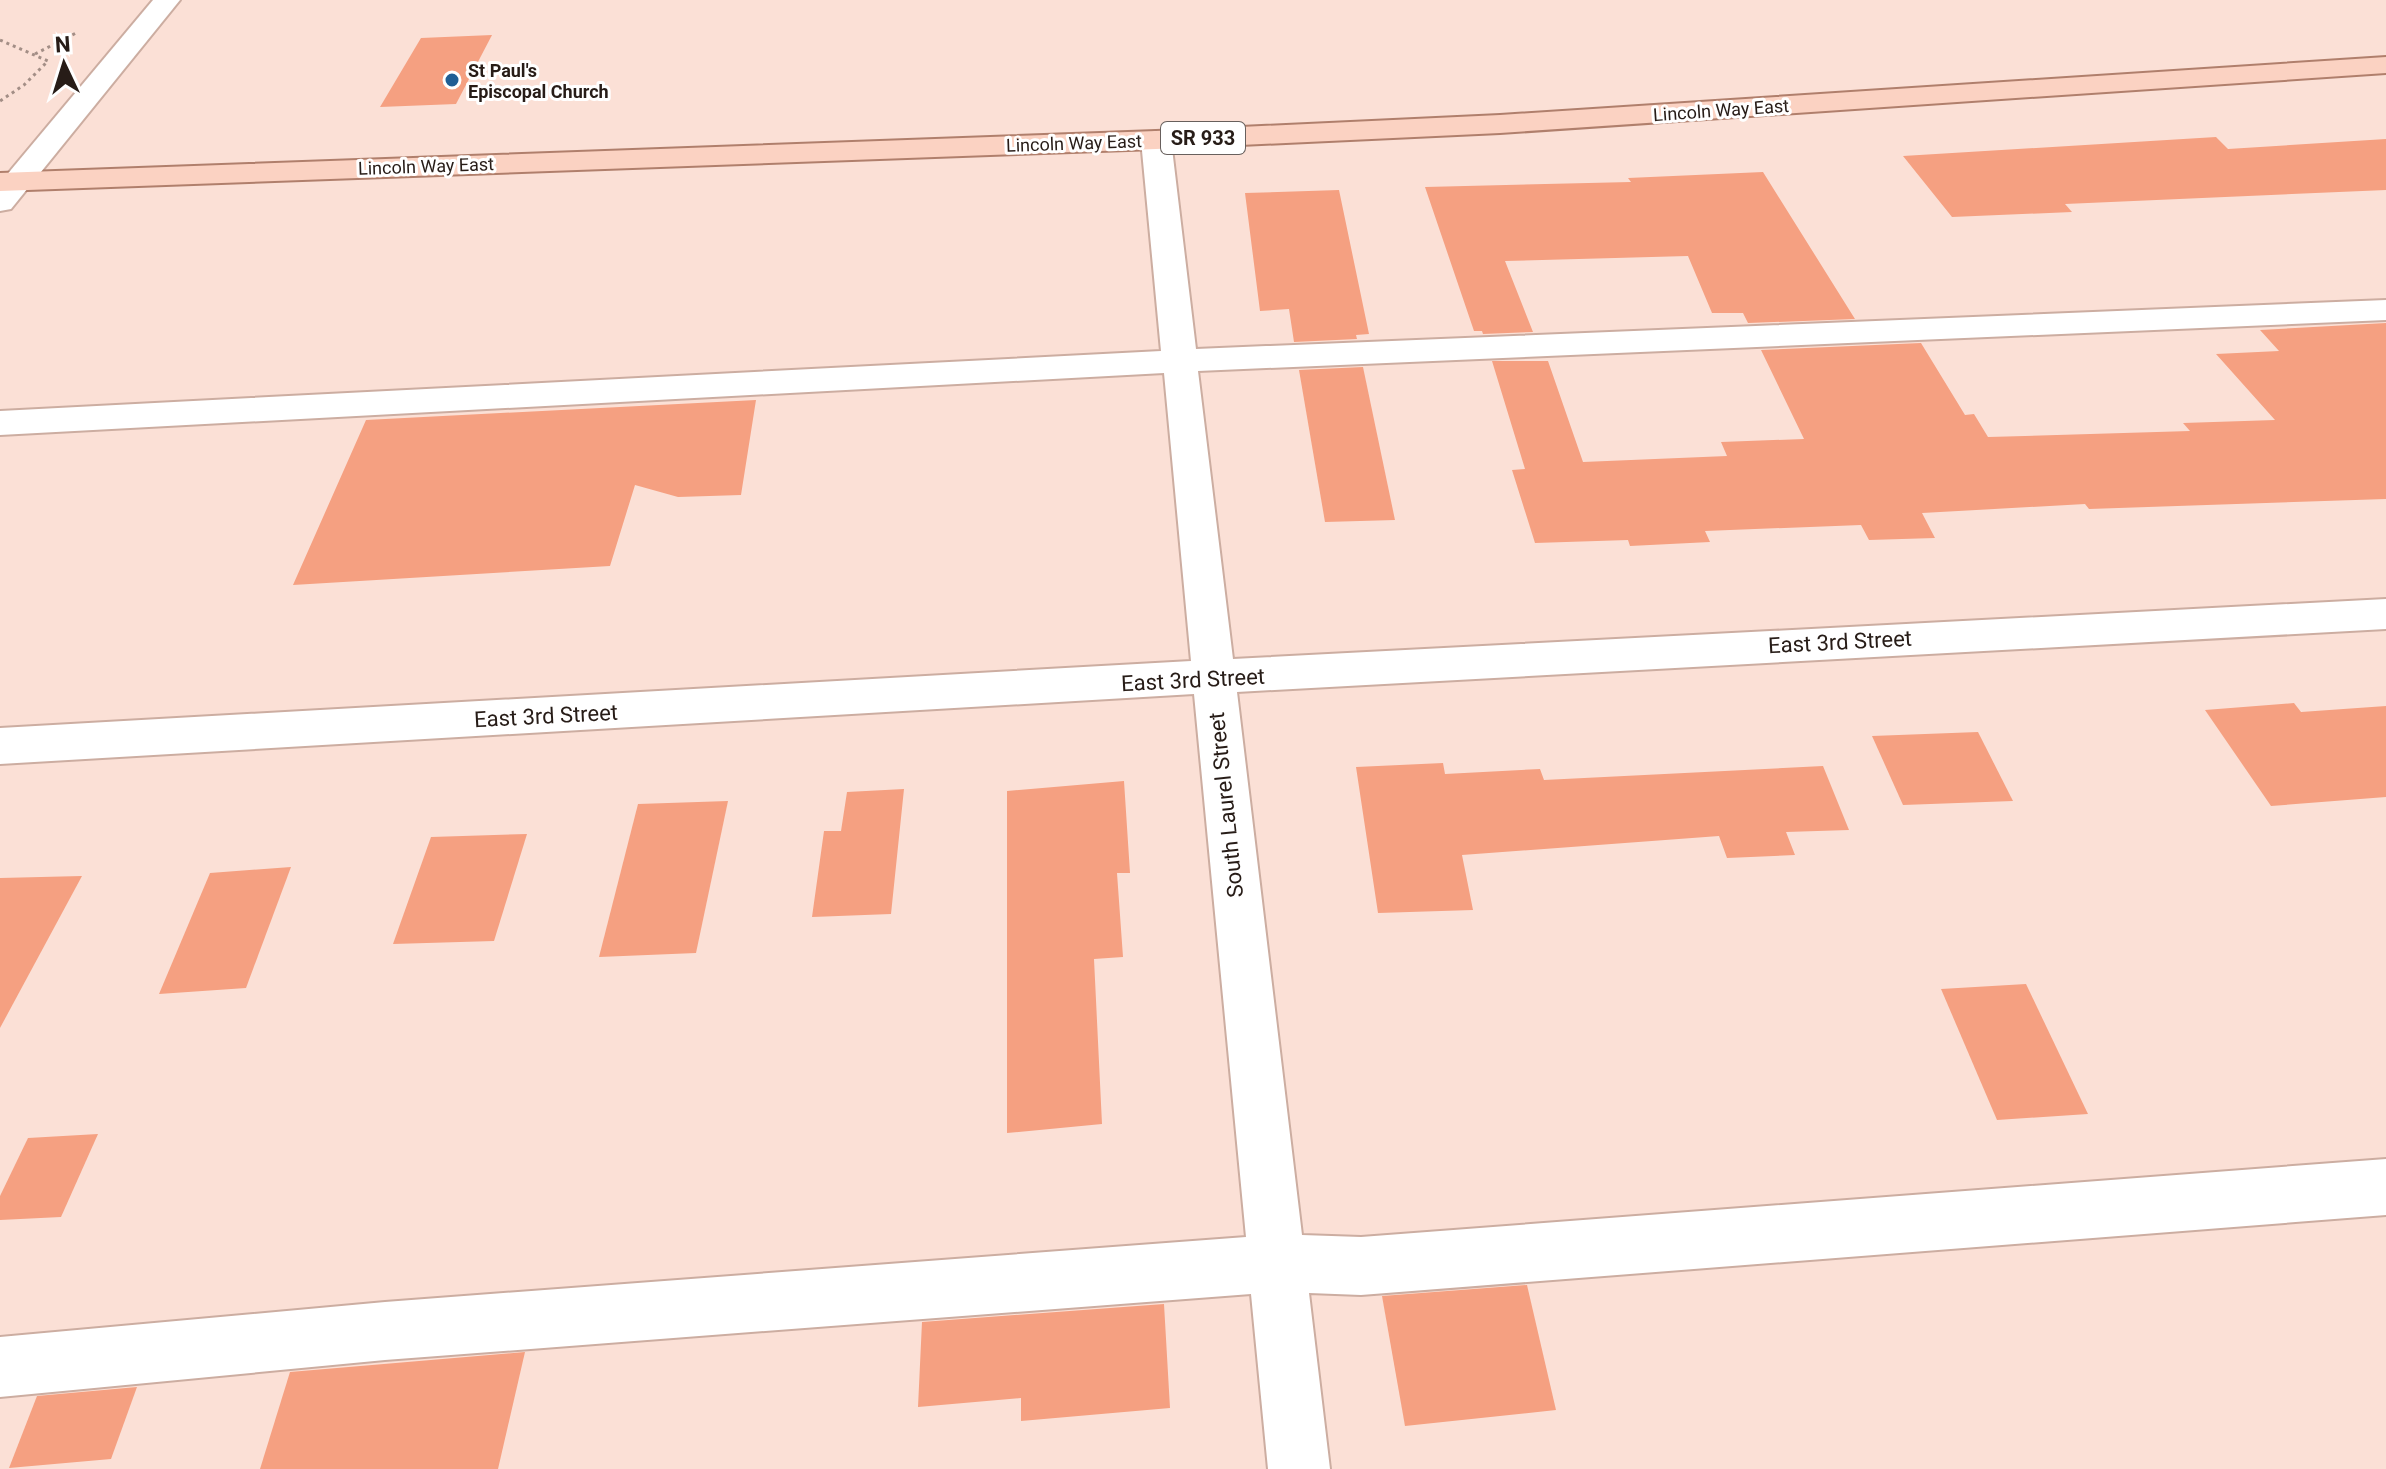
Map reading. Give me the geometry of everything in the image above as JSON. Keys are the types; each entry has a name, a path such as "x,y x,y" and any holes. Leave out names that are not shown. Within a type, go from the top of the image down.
{"main road":[{"name":"Lincoln Way East","path":"6,188 1500,124 2386,65"}],"street":[{"path":"6,188 165,1"},
{"name":"South Laurel Street","path":"1156,140 1299,1469"},
{"path":"0,423 1178,361 2386,310"},
{"name":"East 3rd Street","path":"0,746 1608,654 2386,614"},
{"path":"0,1367 385,1331 1276,1263 1361,1266 2386,1187"}],"path":[{"path":"0,40 48,61 24,85 0,101"}],"building":[{"name":"St Paul's Episcopal Church","path":"492,35 456,104 380,107 421,38"},
{"path":"2216,137 2228,149 2386,139 2386,190 2065,204 2072,212 1952,217 1903,156"},
{"path":"1763,172 1855,319 1748,323 1743,313 1712,313 1688,256 1505,261 1533,332 1483,334 1482,331 1474,331 1425,187 1631,182 1628,178"},
{"path":"1339,190 1369,334 1356,335 1357,339 1294,342 1289,309 1260,311 1245,193"},
{"path":"2386,323 2386,499 2089,509 2085,504 1922,513 1935,538 1869,540 1861,525 1705,531 1710,542 1630,546 1628,540 1535,543 1512,470 1525,469 1492,361 1548,361 1583,462 1727,456 1721,442 1804,439 1761,350 1921,343 1965,415 1974,414 1988,437 2190,431 2183,423 2275,420 2216,354 2279,351 2260,330"},
{"path":"1363,367 1395,520 1325,522 1299,370"},
{"path":"756,400 741,495 678,497 635,485 610,566 293,585 366,420"},
{"path":"2294,703 2301,712 2386,706 2386,797 2271,806 2205,710"},
{"path":"1978,732 2013,801 1903,805 1872,736"},
{"path":"1443,763 1445,774 1540,769 1544,780 1823,766 1849,830 1786,832 1795,855 1727,858 1719,836 1462,855 1473,910 1378,913 1356,767"},
{"path":"1124,781 1130,873 1117,873 1123,957 1094,959 1102,1124 1007,1133 1007,791"},
{"path":"904,789 891,914 812,917 824,831 841,831 847,792"},
{"path":"728,801 696,953 599,957 638,804"},
{"path":"527,834 494,941 393,944 431,837"},
{"path":"291,867 246,988 159,994 210,873"},
{"path":"82,876 0,1028 0,878"},
{"path":"2026,984 2088,1114 1997,1120 1941,989"},
{"path":"98,1134 61,1217 0,1220 0,1196 28,1138"},
{"path":"1527,1285 1556,1410 1405,1426 1382,1296"},
{"path":"1164,1304 1170,1408 1021,1421 1021,1398 918,1407 922,1322"},
{"path":"525,1352 498,1469 260,1469 290,1372"},
{"path":"137,1387 111,1459 9,1468 37,1396"}],"place":[{"name":"St Paul's Episcopal Church","path":"452,80"}]}
